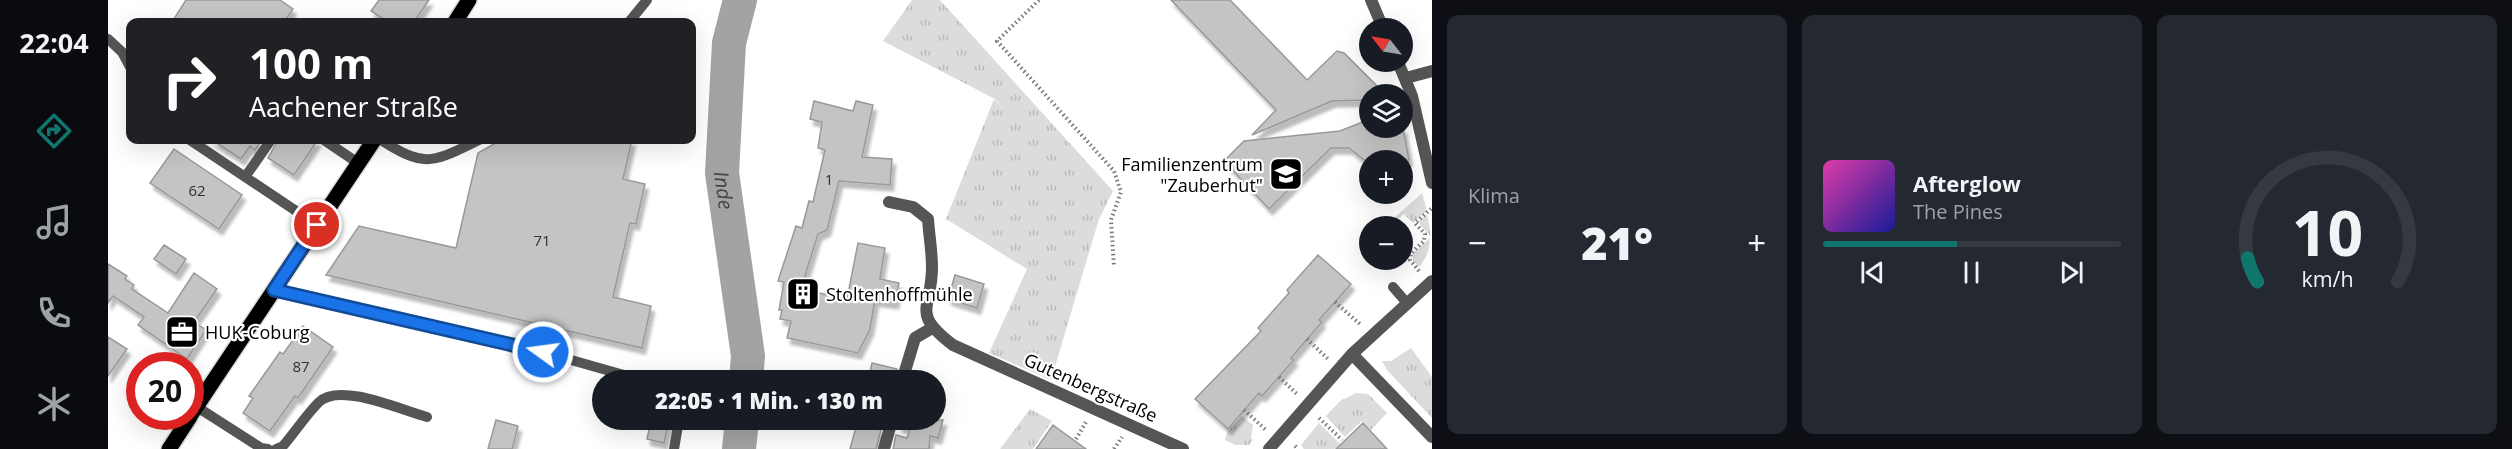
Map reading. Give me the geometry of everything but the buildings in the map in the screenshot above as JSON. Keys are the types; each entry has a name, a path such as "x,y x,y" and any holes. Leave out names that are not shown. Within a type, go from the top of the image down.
{"main road":[{"path":"457,18 469,0"},
{"path":"204,395 371,144"},
{"path":"169,449 181,430"}],"street":[{"path":"1371,0 1379,18"},
{"path":"1406,78 1432,71"},
{"path":"1403,72 1432,183"},
{"path":"889,202 913,207 928,219 932,268 925,307 932,328 915,338 905,370"},
{"path":"1269,449 1352,354 1406,302 1432,281"},
{"name":"Gutenbergstraße","path":"932,328 953,345 1183,449"},
{"path":"1352,354 1432,437"},
{"path":"884,449 889,430"}],"lane":[{"path":"632,18 647,0"},
{"path":"108,39 122,52 126,60"},
{"path":"197,144 317,225"},
{"path":"245,177 268,144"},
{"path":"330,144 358,162"},
{"path":"388,144 407,156 435,160 470,144"},
{"path":"1393,287 1406,302"},
{"path":"274,290 520,347 605,370"},
{"path":"276,449 283,446 320,401 332,394 346,394 427,417"},
{"path":"204,419 261,448 268,449"},
{"path":"674,449 677,430"}],"path":[{"path":"1039,0 997,41 1114,171 1121,192 1111,220 1114,267"},
{"path":"1419,271 1410,260 1411,253 1424,241 1425,234 1415,223 1432,208"},
{"path":"1335,302 1361,325"},
{"path":"1307,339 1328,359"},
{"path":"1279,377 1296,394"},
{"path":"1076,439 1094,409"},
{"path":"1244,410 1266,430"},
{"path":"1319,418 1342,440"}],"green space":[{"path":"912,0 940,0 1113,191 1099,219 1051,380 989,353 1027,269 946,219 994,99 1002,108 995,99 883,41"},
{"path":"1422,193 1427,211 1413,223 1413,216 1404,214 1396,216 1410,204 1413,204 1413,201"},
{"path":"1427,214 1430,229 1430,236 1418,222"},
{"path":"1430,238 1429,249 1419,267 1413,261 1413,253"},
{"path":"1411,348 1432,377 1432,418 1387,370 1382,361 1391,361"},
{"path":"1356,393 1368,394 1387,413 1371,430 1362,421 1345,437 1326,416 1340,401"},
{"path":"1030,409 1052,421 1033,449 1000,449"},
{"path":"1242,416 1253,425 1251,438 1253,440 1249,445 1235,445 1225,440 1228,430"},
{"path":"1319,423 1340,444 1334,449 1304,449 1301,445"}],"waterway":[{"name":"Inde","path":"740,0 729,43 722,173 748,356 747,370"},
{"name":"Inde","path":"739,449 741,430"}],"place":[{"name":"Familienzentrum \"Zauberhut\"","path":"1286,174"},
{"name":"Stoltenhoffmühle","path":"803,294"},
{"name":"HUK-Coburg","path":"182,332"}],"route":[{"path":"317,225 274,290 392,315 543,352"}]}
